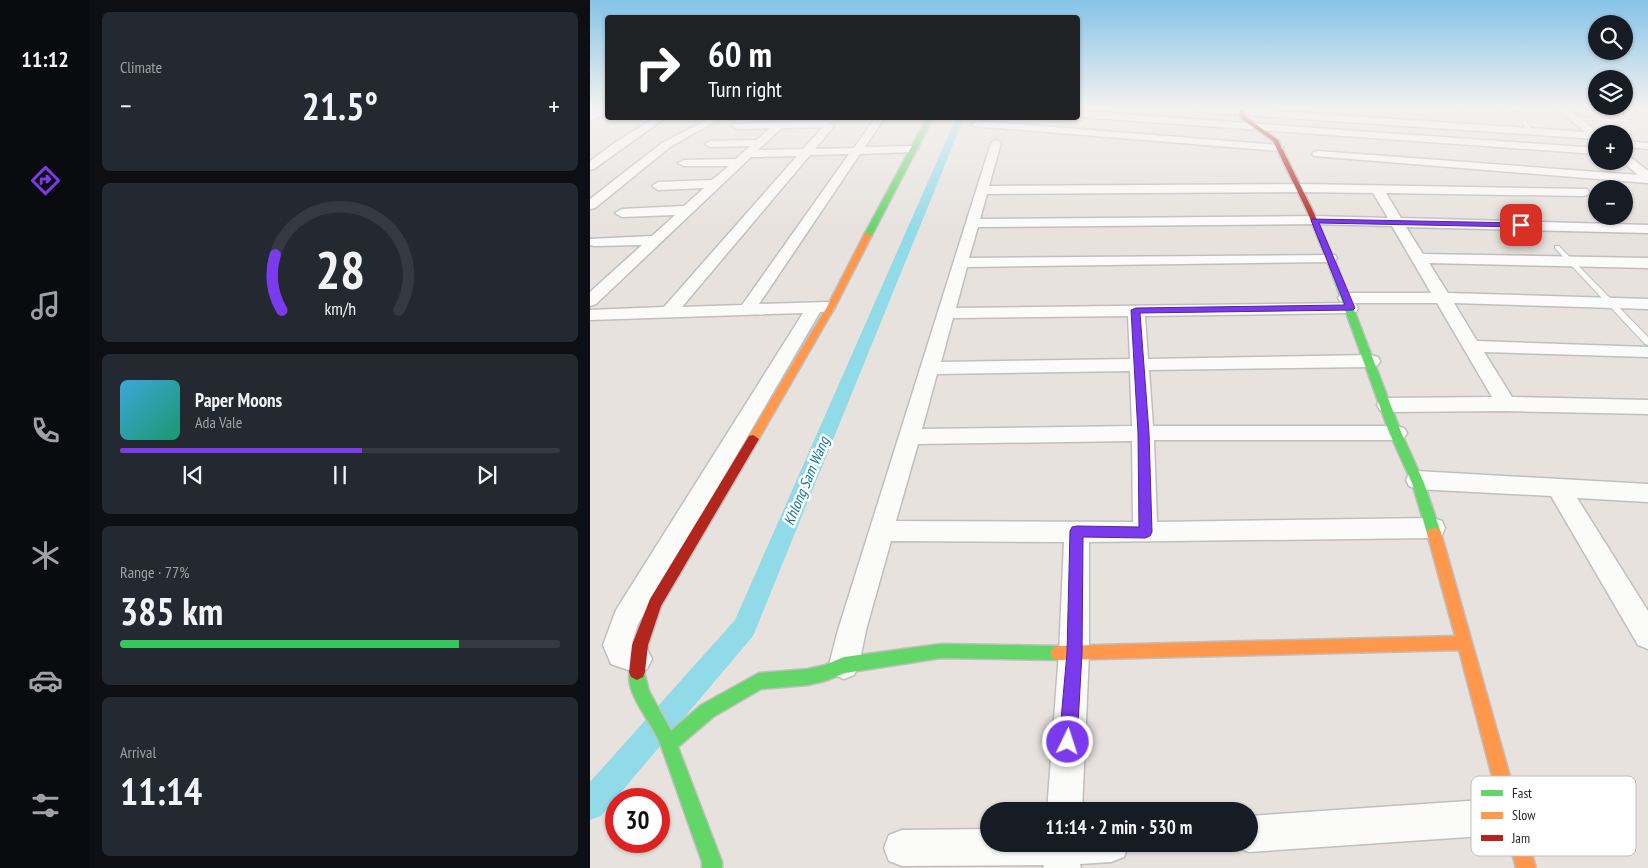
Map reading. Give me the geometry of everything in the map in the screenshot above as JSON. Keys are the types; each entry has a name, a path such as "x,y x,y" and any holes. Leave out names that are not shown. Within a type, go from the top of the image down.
{"street":[{"path":"590,167 614,149"},
{"path":"590,205 662,149"},
{"path":"590,302 753,149"},
{"path":"668,313 810,149"},
{"path":"844,665 994,149"},
{"path":"1279,149 1301,188 1371,361 1396,433 1417,480 1433,528 1501,776"},
{"path":"1559,149 1588,150"},
{"path":"684,163 807,152 913,150"},
{"path":"712,868 712,862 668,742 644,702 638,679 637,659 621,654 617,645 626,619 823,307 913,150"},
{"path":"747,310 858,151"},
{"path":"1318,154 1648,178"},
{"path":"1633,156 1648,156"},
{"path":"1633,164 1648,178"},
{"path":"658,186 714,184"},
{"path":"982,190 1301,188 1584,192"},
{"path":"1377,189 1395,221 1474,346 1506,404"},
{"path":"622,213 688,210"},
{"path":"972,223 1314,220 1648,229"},
{"path":"594,242 657,240"},
{"path":"960,263 1330,258"},
{"path":"1419,258 1648,263"},
{"path":"590,278 617,276"},
{"path":"946,314 1136,310 1444,298 1648,304"},
{"path":"590,315 823,307"},
{"path":"1136,310 1143,433 1145,532"},
{"path":"1474,346 1648,352"},
{"path":"931,368 1371,361"},
{"path":"1387,405 1506,404 1648,407"},
{"path":"909,437 1143,433 1396,433"},
{"path":"1417,480 1648,493"},
{"path":"1558,489 1648,636"},
{"path":"882,531 1145,532 1433,528"},
{"path":"1065,802 1074,653 1077,531"},
{"path":"668,742 707,711 760,681 808,677 844,665 941,651 1074,653 1465,643"},
{"path":"1258,833 1471,819"},
{"path":"902,848 1062,853"}],"lane":[{"path":"1557,246 1648,342"}],"waterway":[{"name":"Khlong Sam Wang","path":"590,805 744,628 947,149"}],"traffic: fast":[{"path":"868,235 914,149"},
{"path":"1334,268 1395,432 1418,483 1434,533"},
{"path":"668,745 707,711 759,681 808,677 825,673 844,665 941,651 1058,653"},
{"path":"637,672 641,693 667,740 712,862 712,868"}],"traffic: slow":[{"path":"753,439 831,307 868,235"},
{"path":"1434,533 1501,776"},
{"path":"1058,653 1465,643"},
{"path":"1523,856 1526,868"}],"traffic: jam":[{"path":"1279,149 1310,211 1334,268"},
{"path":"637,672 640,645 655,604 753,439"}],"route":[{"path":"1068,742 1074,653 1077,531 1145,532 1143,433 1136,310 1350,308 1314,220 1521,225"}]}
